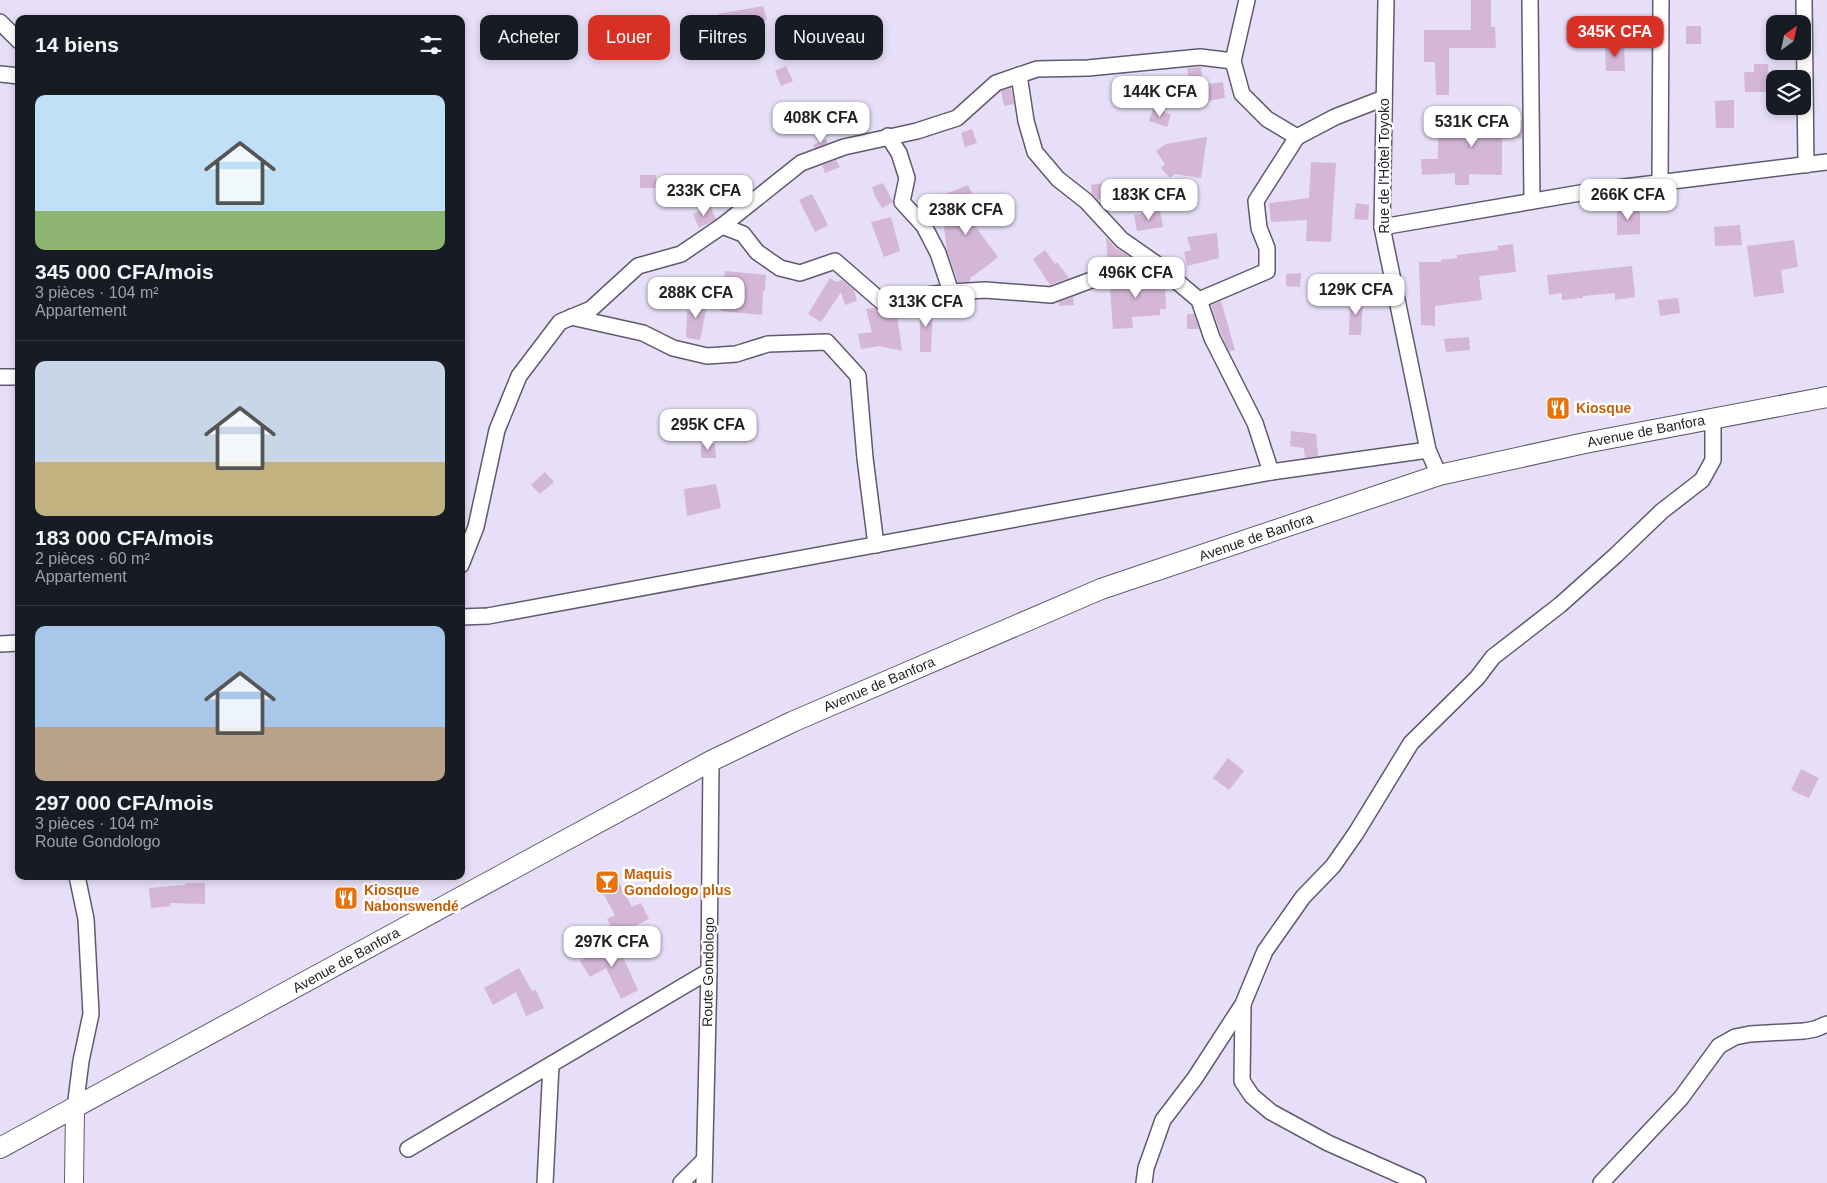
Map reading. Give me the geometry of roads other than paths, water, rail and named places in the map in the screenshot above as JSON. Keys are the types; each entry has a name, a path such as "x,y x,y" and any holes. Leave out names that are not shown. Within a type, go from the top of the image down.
{"main road":[{"name":"Avenue de Banfora","path":"0,1148 711,761 792,722 1101,589 1439,475 1585,442 1827,398"}],"street":[{"path":"1247,0 1233,61 1242,94 1267,119 1297,137"},
{"name":"Rue de l'Hôtel Toyoko","path":"1386,0 1382,227 1428,450 1439,475"},
{"path":"1530,0 1532,200"},
{"path":"1660,183 1661,0"},
{"path":"1804,0 1806,165"},
{"path":"0,22 15,37"},
{"path":"465,556 476,527 497,430 519,376 560,322 591,308 638,266 681,254 722,226 801,163 844,147 917,131 957,118 996,83 1019,75 1037,69 1088,68 1200,57 1233,61"},
{"path":"0,74 15,76"},
{"path":"1019,75 1026,121 1034,152 1058,179 1086,201 1122,240 1154,263 1199,300 1212,338 1255,423 1272,472"},
{"path":"1199,300 1267,271 1267,248 1259,228 1256,201 1297,137 1335,117 1384,98"},
{"path":"888,136 899,153 907,178 902,202 924,226 938,253 950,292"},
{"path":"1382,227 1592,191 1827,162"},
{"path":"722,226 743,234 757,252 780,268 800,273 835,261 882,301 902,300 950,292 985,290 1051,295 1121,269 1154,263"},
{"path":"571,317 643,333 673,348 707,356 736,354 768,344 826,342 858,376 865,458 876,545"},
{"path":"0,377 15,377"},
{"path":"1144,1183 1146,1168 1163,1120 1195,1078 1243,1004 1265,951 1303,896 1333,866 1356,833 1411,743 1477,678 1493,657 1560,605 1616,556 1662,512 1702,480 1713,460 1713,419"},
{"path":"465,617 488,616 1272,472 1428,450"},
{"path":"0,644 15,643"},
{"name":"Route Gondologo","path":"704,1183 711,761"},
{"path":"74,1183 74,1108 91,1014 86,919 78,880"},
{"path":"408,1149 709,971"},
{"path":"1243,1004 1242,1081 1252,1096 1271,1112 1328,1143 1418,1183"},
{"path":"1601,1183 1681,1098 1719,1046 1735,1037 1750,1034 1804,1031 1827,1024"},
{"path":"544,1183 551,1065"},
{"path":"681,1183 703,1161"}],"place":[{"name":"Kiosque","path":"1558,408"},
{"name":"Maquis Gondologo plus","path":"607,882"},
{"name":"Kiosque Nabonswendé","path":"346,898"}]}
